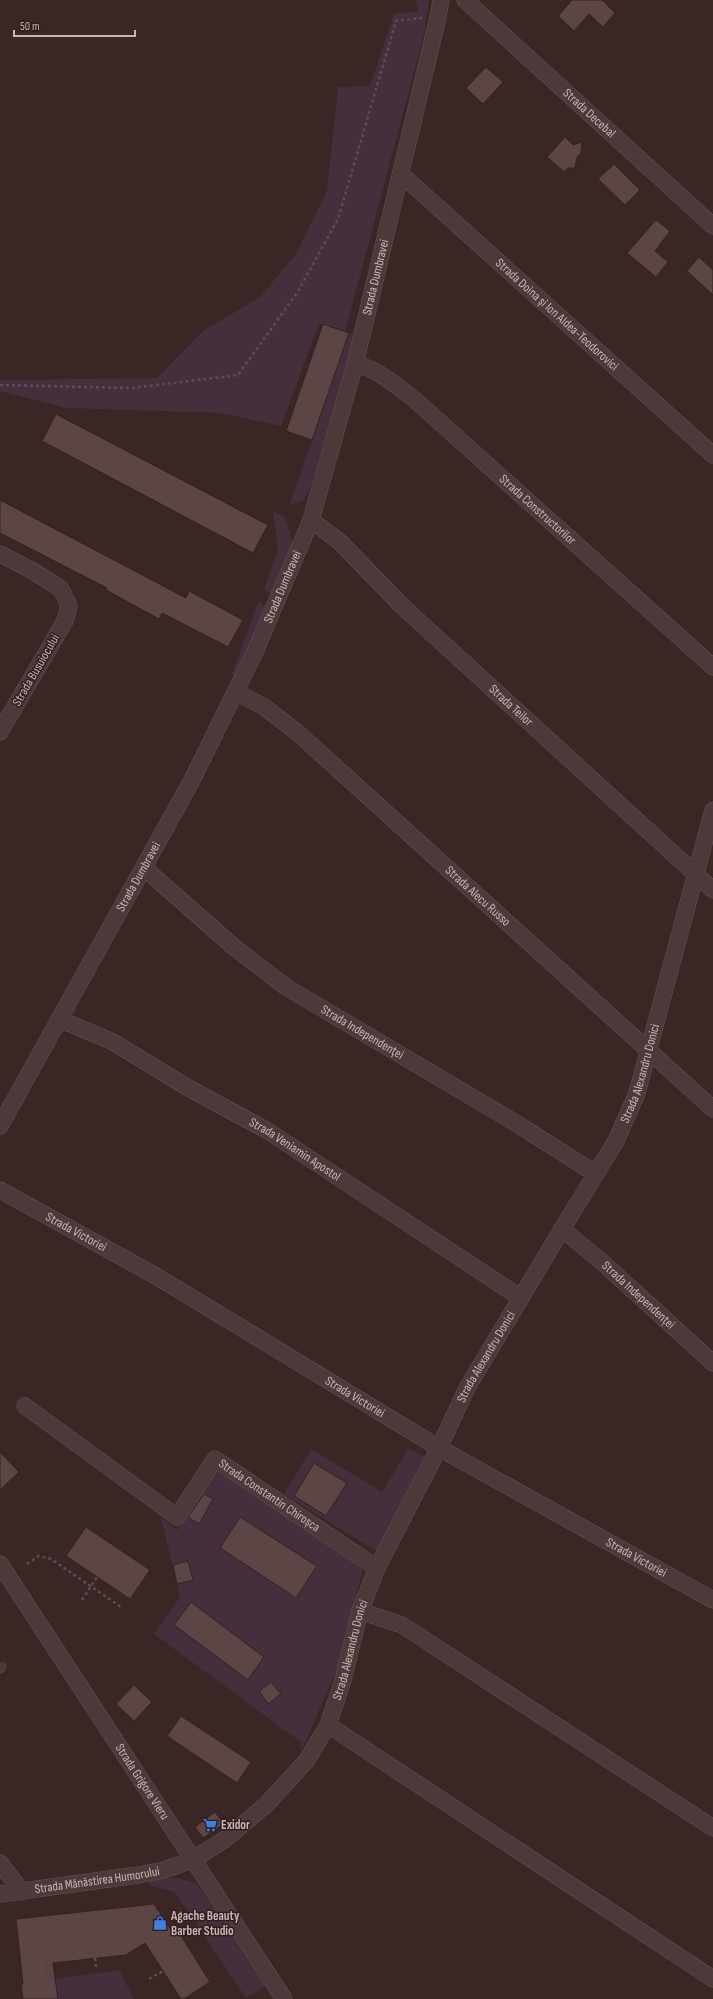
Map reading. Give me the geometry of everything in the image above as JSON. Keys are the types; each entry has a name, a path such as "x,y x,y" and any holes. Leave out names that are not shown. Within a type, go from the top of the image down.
{"street":[{"name":"Strada Dumbravei","path":"0,1126 192,782 236,693 276,604 311,520 355,364 441,0"},
{"name":"Strada Decebal","path":"465,0 713,226"},
{"name":"Strada Doina și Ion Aldea-Teodorovici","path":"401,174 713,455"},
{"name":"Strada Constructorilor","path":"355,364 367,366 380,373 414,399 713,668"},
{"name":"Strada Teilor","path":"311,520 340,542 402,606 713,890"},
{"name":"Strada Busuiocului","path":"0,554 33,571 61,589 69,606 65,621 0,732"},
{"name":"Strada Alecu Russo","path":"236,693 263,706 298,733 648,1051 713,1108"},
{"name":"Strada Alexandru Donici","path":"192,1860 224,1840 266,1805 307,1760 328,1724 343,1680 360,1610 378,1568 439,1448 467,1388 616,1141 637,1093 697,875 713,810"},
{"name":"Strada Independenţei","path":"144,868 234,947 286,986 519,1125 596,1174"},
{"name":"Strada Veniamin Apostol","path":"59,1019 113,1042 185,1086 268,1131 521,1298"},
{"name":"Strada Victoriei","path":"0,1190 156,1276 439,1448 713,1600"},
{"name":"Strada Independenței","path":"562,1229 602,1262 713,1363"},
{"name":"Strada Constantin Chiroșca","path":"25,1406 177,1517 215,1459 378,1568"},
{"name":"Strada Grigore Vieru","path":"0,1564 284,1999"},
{"path":"360,1610 402,1626 713,1828"},
{"path":"328,1724 713,1979"},
{"name":"Strada Mănăstirea Humorului","path":"0,1894 138,1875 164,1870 192,1860"},
{"path":"0,1862 22,1892"}],"path":[{"path":"0,385 132,388 238,375 297,293 338,219 396,21 438,17"},
{"path":"27,1564 39,1556 51,1559 122,1607"},
{"path":"82,1600 97,1577"},
{"path":"95,1958 96,1967"},
{"path":"41,1964 42,1974"},
{"path":"149,1979 163,1971"}],"shaded area":[{"path":"416,0 429,0 424,34 345,332 319,323 281,426 221,413 66,408 0,391 0,380 157,378 203,331 260,297 296,254 327,191 338,87 370,86 394,14 418,11"},
{"path":"349,333 355,335 311,487 302,502 290,504"},
{"path":"273,511 285,517 293,544 272,594 264,589 278,550"},
{"path":"259,600 265,609 236,676 232,674"},
{"path":"409,1448 427,1458 379,1553 284,1494 311,1449 382,1492","holes":["314,1463 347,1483 326,1516 294,1495"]},
{"path":"216,1467 363,1567 340,1662 301,1752 301,1742 154,1634 180,1597 161,1518 177,1530"},
{"path":"178,1878 195,1883 202,1891 265,1986 246,1998 175,1892 150,1886 149,1879"},
{"path":"119,1970 134,1999 58,1999 55,1979"}],"building":[{"path":"572,0 602,0 615,13 603,27 589,14 574,31 558,16"},
{"path":"486,67 503,82 483,104 466,88"},
{"path":"565,137 573,145 582,142 581,153 577,157 575,168 568,168 564,172 547,157"},
{"path":"614,164 640,190 625,205 598,179"},
{"path":"656,220 670,231 655,251 668,262 656,277 627,253"},
{"path":"699,257 713,270 713,295 687,271"},
{"path":"323,324 349,333 312,440 286,431"},
{"path":"56,414 268,525 253,553 42,441"},
{"path":"0,500 186,598 189,591 243,620 228,647 162,613 159,619 106,590 107,588 0,533"},
{"path":"0,1452 19,1472 0,1490"},
{"path":"314,1463 347,1483 326,1516 294,1496"},
{"path":"204,1494 213,1499 199,1524 188,1517"},
{"path":"240,1517 317,1566 296,1598 220,1548"},
{"path":"86,1527 150,1570 130,1599 66,1556"},
{"path":"188,1561 193,1580 177,1584 173,1565"},
{"path":"191,1602 264,1657 248,1680 174,1625"},
{"path":"271,1682 281,1694 268,1704 259,1691"},
{"path":"134,1685 152,1702 134,1721 116,1704"},
{"path":"181,1716 251,1762 237,1783 167,1736"},
{"path":"215,1812 224,1824 203,1838 195,1827"},
{"path":"154,1904 171,1930 176,1928 210,1982 184,1999 181,1999 145,1943 126,1955 53,1963 58,1999 23,1999 21,1984 23,1984 16,1919"}],"place":[{"name":"Exidor","path":"210,1825"},
{"name":"Agache Beauty Barber Studio","path":"160,1923"}]}
